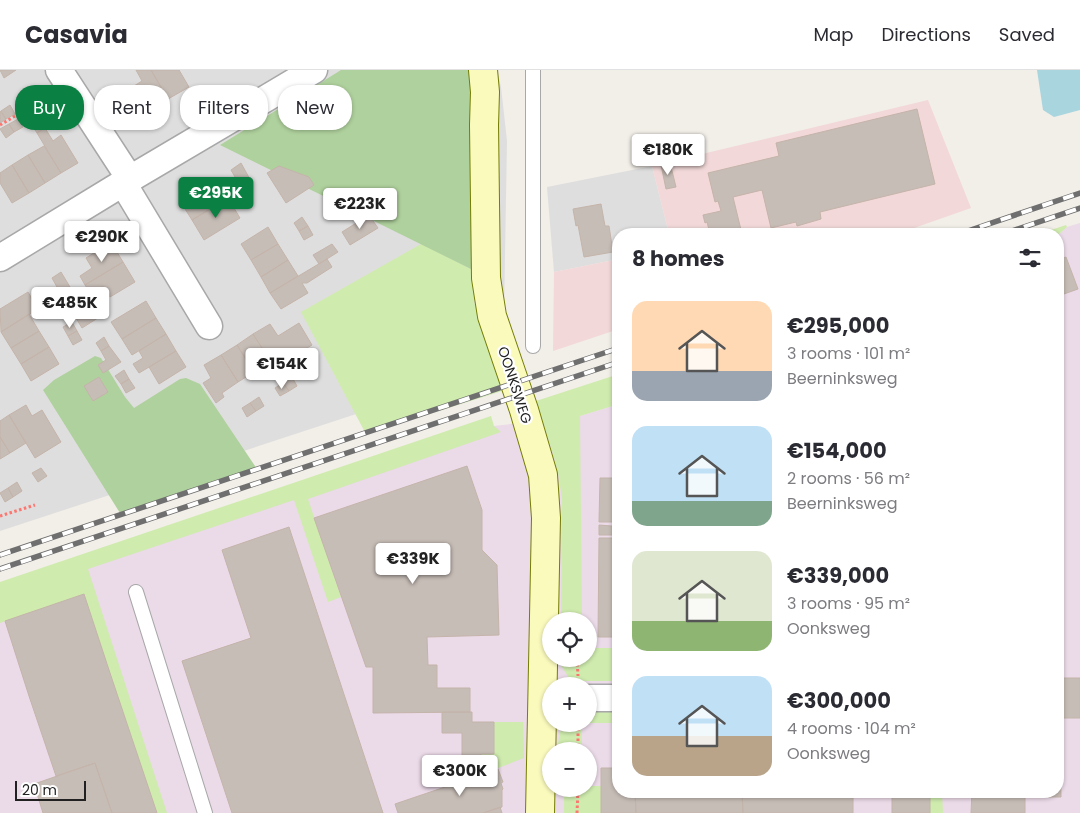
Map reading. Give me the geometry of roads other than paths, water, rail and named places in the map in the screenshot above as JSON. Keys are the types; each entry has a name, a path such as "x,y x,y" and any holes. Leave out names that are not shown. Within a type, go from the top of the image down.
{"main road":[{"name":"OONKSWEG","path":"483,70 485,92 486,278 492,316 524,410 543,476 546,518 546,677"},
{"name":"OONKSWEG","path":"540,813 544,732"}],"street":[{"path":"0,258 314,70"},
{"path":"64,77 127,181 209,326"},
{"path":"597,692 612,696"}],"lane":[{"path":"533,70 533,346"},
{"path":"136,592 205,813"}],"water":[{"path":"1037,70 1080,70 1080,110 1054,117 1043,110"}],"railway":[{"path":"977,228 1080,193"},
{"path":"1021,228 1080,208"},
{"path":"0,555 612,350"},
{"path":"0,569 612,364"}]}
